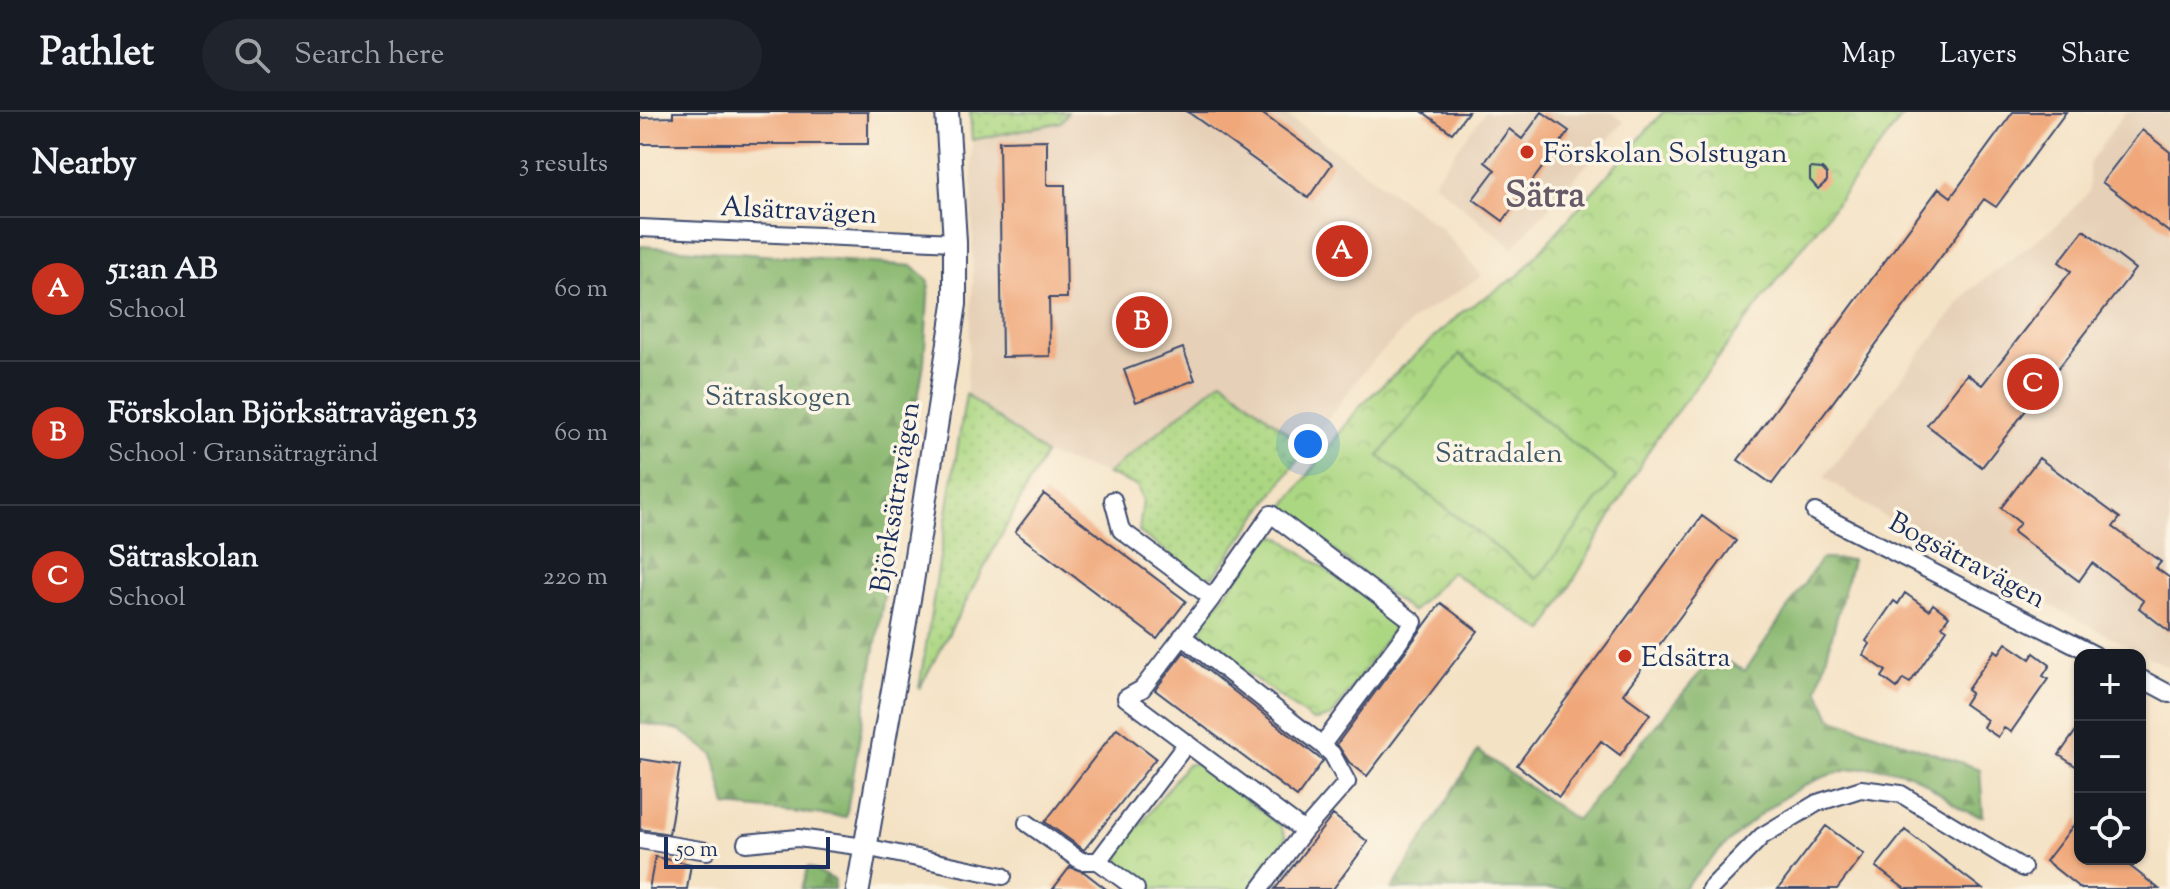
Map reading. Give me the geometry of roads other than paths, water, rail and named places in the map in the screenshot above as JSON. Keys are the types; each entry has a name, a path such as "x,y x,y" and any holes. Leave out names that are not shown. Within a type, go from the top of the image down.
{"street":[{"name":"Björksätravägen","path":"858,889 912,582 955,304 955,242 947,112"},
{"name":"Alsätravägen","path":"640,228 955,242"},
{"path":"1113,500 1121,530 1212,598"},
{"name":"Bogsätravägen","path":"1815,512 1866,535 2084,649"},
{"path":"1304,831 1126,698 1142,689 1271,514 1414,622 1322,745"},
{"path":"1182,636 1322,745 1332,754 1347,782 1304,831 1260,889"},
{"path":"2146,681 2170,694"},
{"path":"1098,861 1187,743"},
{"path":"1710,889 1762,836 1817,803 1861,789 1901,794 2023,868"},
{"path":"1027,823 1081,861 1098,861 1136,889"},
{"path":"746,843 798,838 865,847 1003,876"},
{"path":"640,840 707,851"}],"place":[{"name":"Förskolan Solstugan","path":"1527,152"},
{"name":"51:an AB","path":"1342,251"},
{"name":"Förskolan Björksätravägen 53","path":"1142,322"},
{"name":"Sätraskolan","path":"2033,384"},
{"name":"Edsätra","path":"1625,656"}],"district":[{"name":"Sätra","path":"1545,193"}],"park label":[{"name":"Sätraskogen","path":"778,395"},
{"name":"Sätradalen","path":"1499,452"}]}
